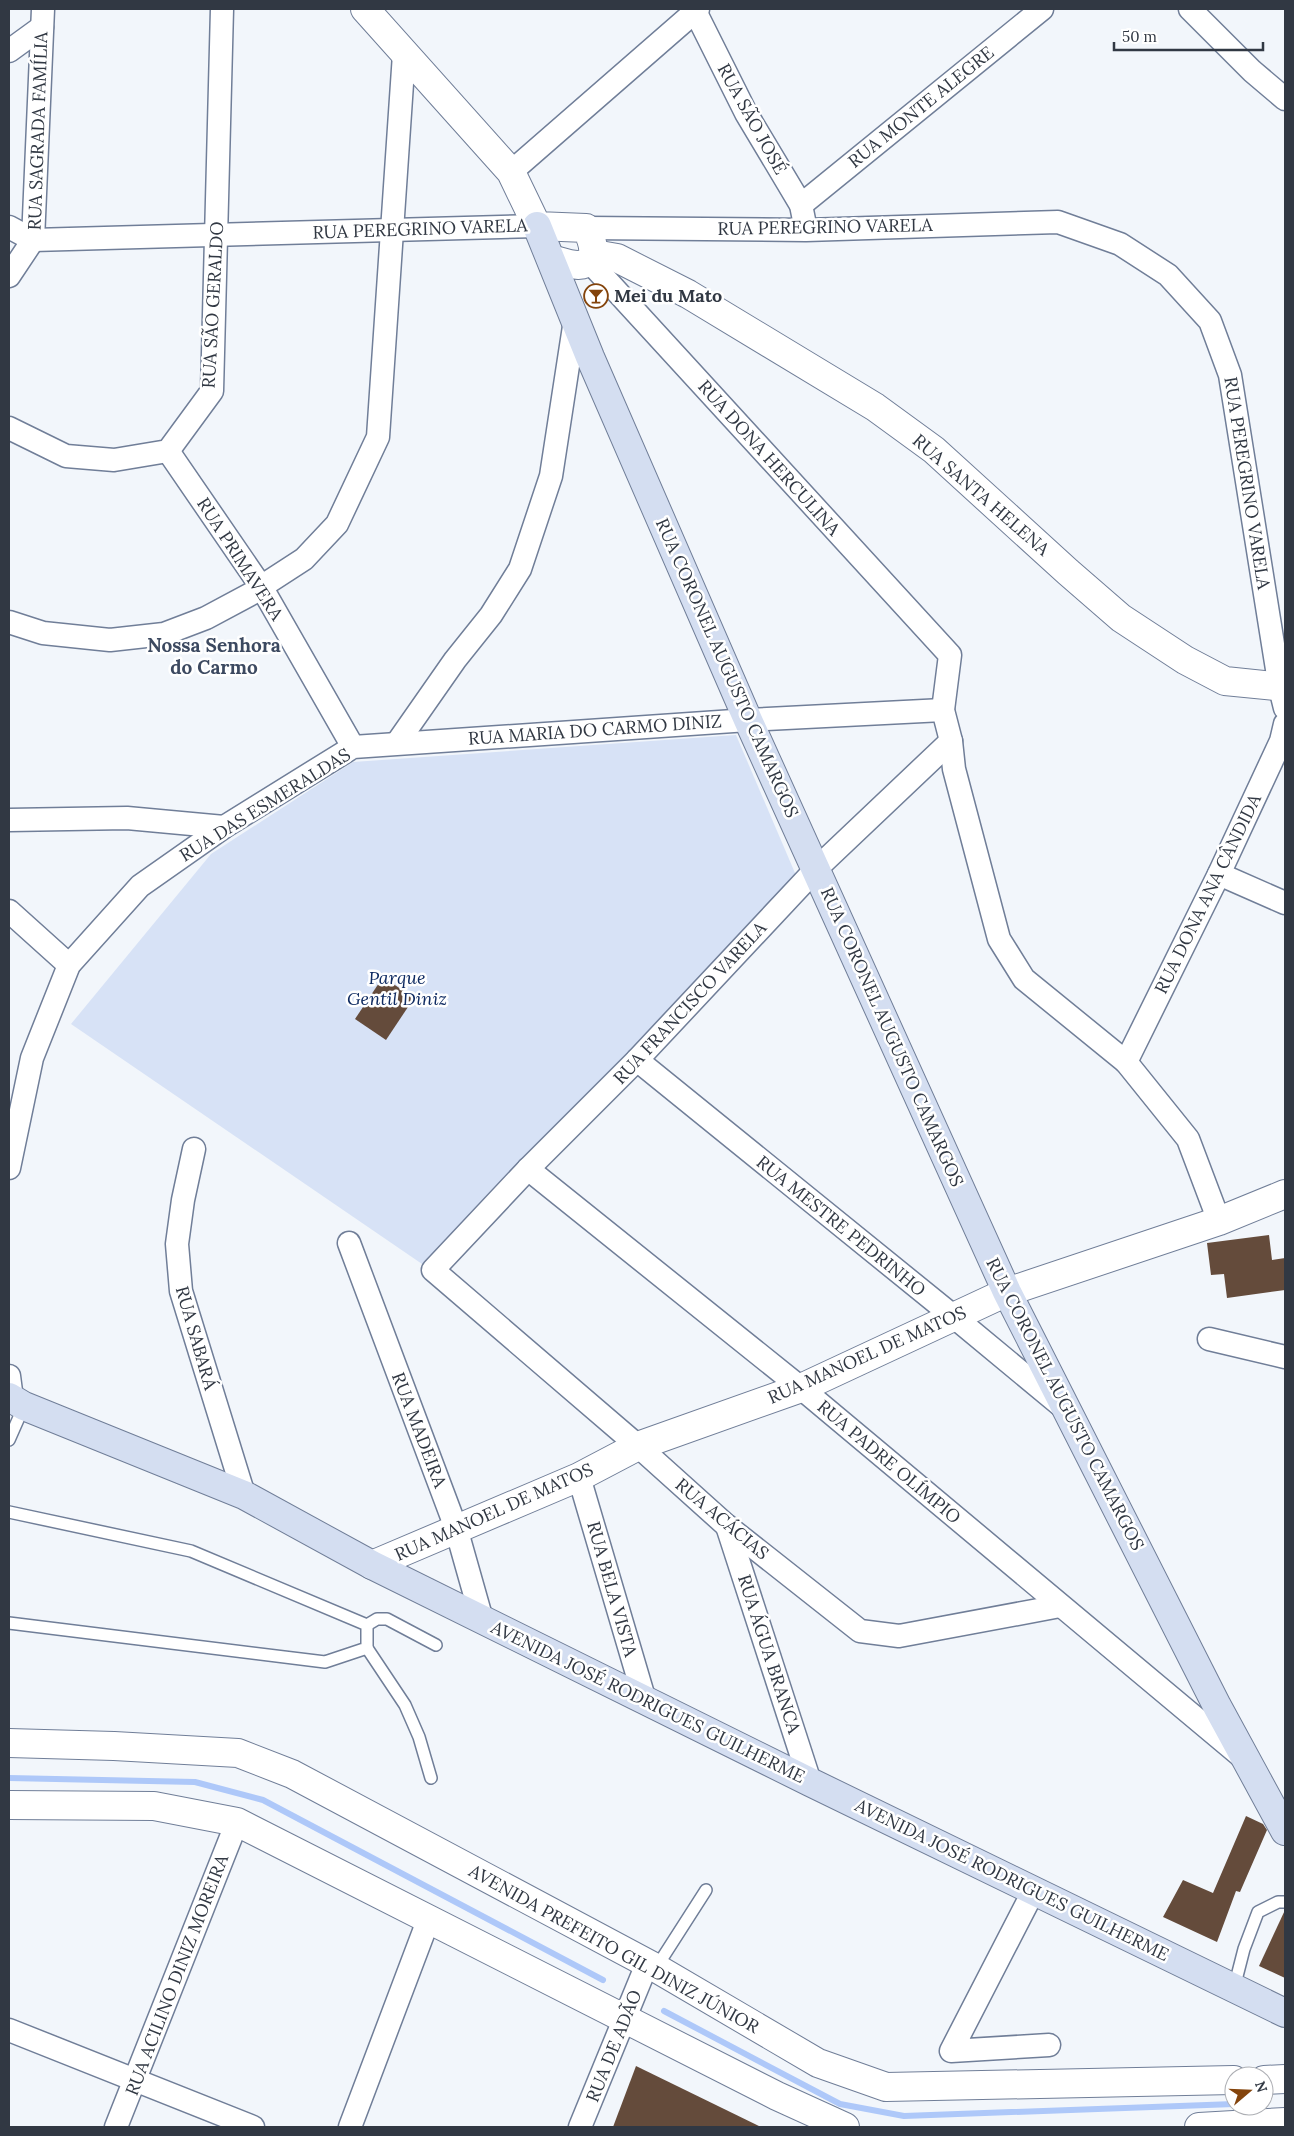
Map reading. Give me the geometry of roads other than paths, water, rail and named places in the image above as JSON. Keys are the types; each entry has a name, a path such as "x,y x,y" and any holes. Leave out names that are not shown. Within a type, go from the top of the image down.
{"main road":[{"name":"RUA CORONEL AUGUSTO CAMARGOS","path":"537,226 583,250 575,320 748,720 1007,1292 1246,1760 1284,1828"},
{"name":"AVENIDA JOSÉ RODRIGUES GUILHERME","path":"13,1395 244,1495 372,1566 1285,2013"}],"street":[{"name":"RUA SÃO GERALDO","path":"168,452 212,391 222,9"},
{"name":"RUA SÃO JOSÉ","path":"696,9 746,113 801,205 806,230"},
{"path":"511,172 696,9"},
{"name":"RUA MONTE ALEGRE","path":"801,205 1042,9"},
{"path":"1190,9 1252,71 1285,99"},
{"path":"369,10 404,54 511,172 537,226"},
{"path":"9,51 43,18"},
{"name":"RUA SAGRADA FAMÍLIA","path":"9,276 33,240 43,18"},
{"path":"9,622 43,633 110,640 164,634 206,618 262,588 304,558 337,524 378,437 404,54"},
{"name":"RUA PEREGRINO VARELA","path":"583,250 622,228 806,230 1058,222 1120,244 1168,275 1210,321 1230,376 1283,694"},
{"path":"9,226 33,240"},
{"name":"RUA PEREGRINO VARELA","path":"33,240 537,226"},
{"path":"583,250 622,244 622,228"},
{"name":"RUA DONA HERCULINA","path":"583,250 950,655 943,710"},
{"name":"RUA SANTA HELENA","path":"583,250 688,294 875,407 934,450 1121,618 1185,660 1225,681 1283,694"},
{"path":"397,743 455,660 491,614 520,569 551,476 575,320"},
{"path":"9,428 66,456 114,460 168,452"},
{"name":"RUA PRIMAVERA","path":"168,452 262,588 353,747"},
{"path":"943,710 951,741 954,769 999,939 1024,979 1126,1062 1188,1139 1219,1221"},
{"name":"RUA MARIA DO CARMO DINIZ","path":"397,743 748,720 943,710"},
{"name":"RUA DONA ANA CÂNDIDA","path":"1126,1062 1219,874 1281,741 1285,724"},
{"name":"RUA FRANCISCO VARELA","path":"433,1270 528,1169 637,1060 816,869 951,741"},
{"name":"RUA DAS ESMERALDAS","path":"9,1168 32,1058 69,965 140,886 224,827 353,747 397,743"},
{"path":"9,820 127,818 224,827"},
{"path":"1219,874 1285,903"},
{"path":"9,911 69,965"},
{"name":"RUA MESTRE PEDRINHO","path":"637,1060 953,1316 1068,1412"},
{"name":"RUA SABARÁ","path":"194,1149 183,1200 177,1244 180,1291 244,1495"},
{"name":"RUA PADRE OLÍMPIO","path":"528,1169 801,1388 1246,1760"},
{"name":"RUA MANOEL DE MATOS","path":"372,1566 456,1528 579,1477 638,1446 801,1388 1007,1292 1219,1221 1285,1194"},
{"name":"RUA MADEIRA","path":"349,1243 456,1528 482,1620"},
{"name":"RUA ACÁCIAS","path":"433,1270 638,1446 727,1526 860,1631 899,1636 1060,1606"},
{"path":"1209,1339 1285,1357"},
{"name":"RUA BELA VISTA","path":"579,1477 645,1701"},
{"name":"RUA ÁGUA BRANCA","path":"727,1526 810,1782"},
{"name":"AVENIDA PREFEITO GIL DINIZ JÚNIOR","path":"9,1743 114,1746 238,1753 292,1774 651,1966 818,2063 886,2087 1224,2080"},
{"path":"10,1808 154,1806 237,1822 777,2096 845,2127"},
{"name":"RUA ACILINO DINIZ MOREIRA","path":"116,2127 237,1822"},
{"path":"1034,1890 951,2051 1050,2045"},
{"path":"350,2127 429,1918"},
{"name":"RUA DE ADÃO","path":"580,2127 626,2018 651,1966"},
{"path":"9,2030 135,2082 253,2127"},
{"path":"1199,2127 1285,2122"}],"lane":[{"path":"9,1440 13,1395"},
{"path":"9,1512 191,1551 366,1625"},
{"path":"366,1625 377,1619 387,1618 436,1645"},
{"path":"9,1623 325,1662 367,1648"},
{"path":"366,1625 367,1648 405,1705 420,1738 431,1778"},
{"path":"651,1966 706,1890"},
{"path":"1234,1988 1244,1949 1258,1912 1278,1902 1285,1902"}],"waterway":[{"path":"9,1778 195,1782 263,1800 603,1980"},
{"path":"664,2011 840,2104 904,2116 1224,2104"}],"place":[{"name":"Mei du Mato","path":"596,296"}],"district":[{"name":"Nossa Senhora do Carmo","path":"214,656"}],"park label":[{"name":"Parque Gentil Diniz","path":"397,988"}]}
